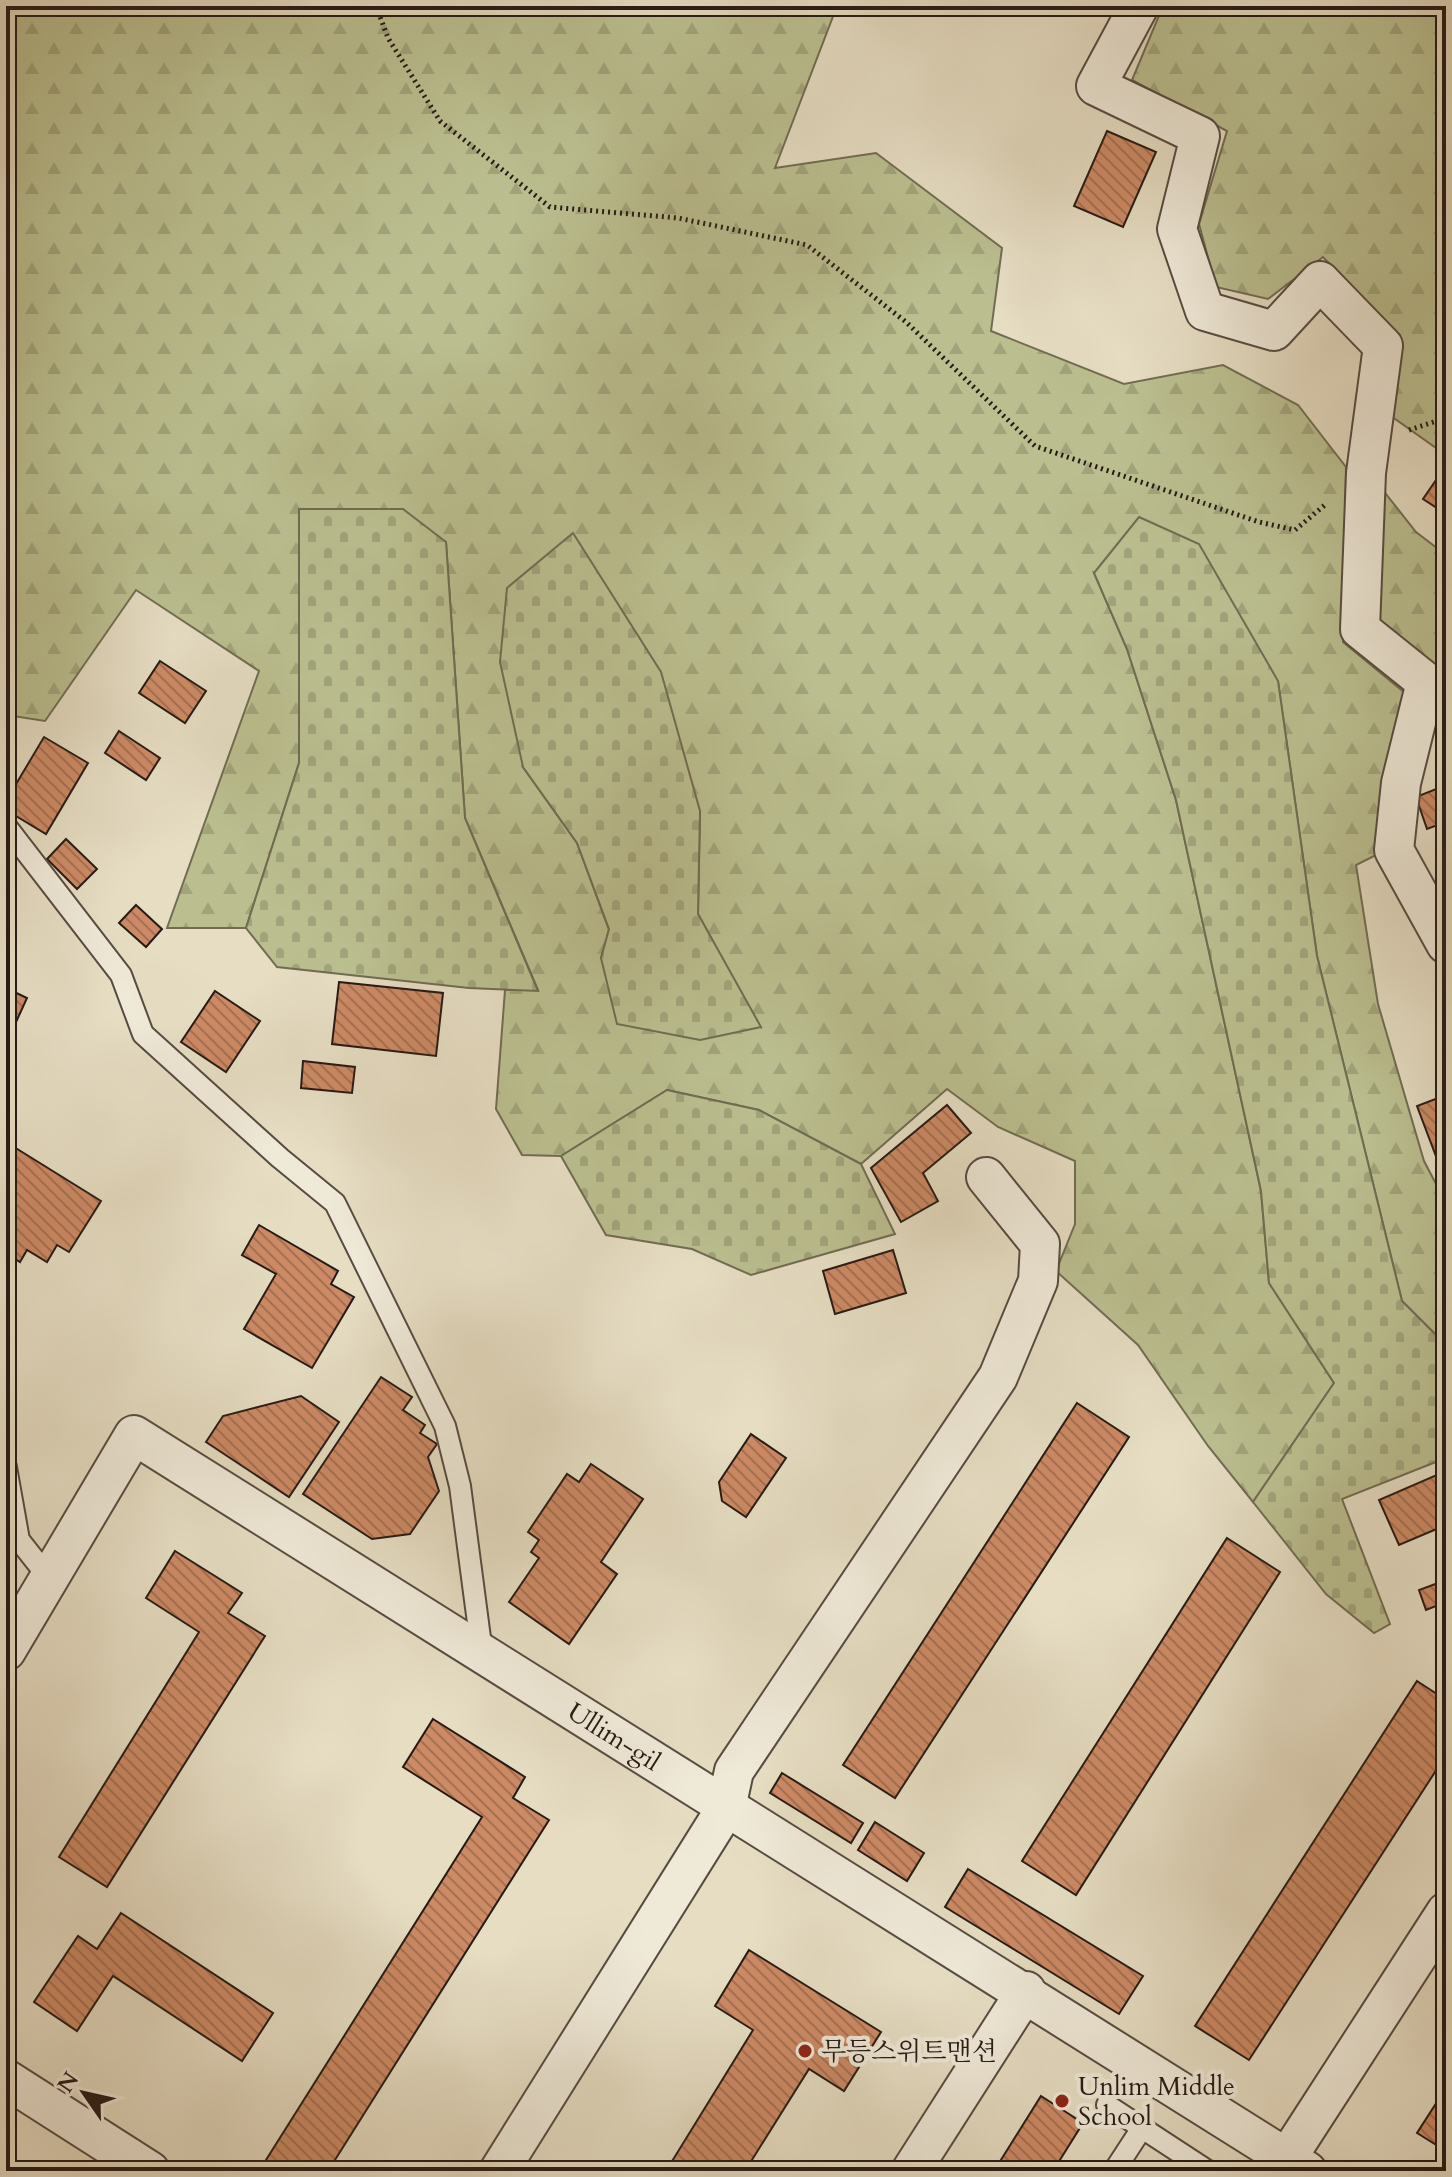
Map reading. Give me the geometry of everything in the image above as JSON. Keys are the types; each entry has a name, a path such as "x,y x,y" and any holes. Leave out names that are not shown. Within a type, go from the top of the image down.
{"street":[{"path":"1139,6 1096,86 1200,136 1177,229 1205,311 1274,331 1320,281 1383,346 1366,473 1360,629 1426,682 1401,783 1394,850 1446,944"},
{"path":"499,2171 726,1808 734,1771 998,1377 1038,1281 1040,1244 986,1177"},
{"name":"Ullim-gil","path":"6,1651 134,1435 726,1808 1026,1991 1297,2165"},
{"path":"1297,2165 1446,1912"},
{"path":"911,2171 1026,1991"},
{"path":"6,2079 103,2159 150,2171"}],"lane":[{"path":"6,826 121,975 143,1034 280,1158 335,1203 445,1426 460,1486 482,1653"},
{"path":"6,1467 19,1540 49,1578"},
{"path":"1107,2105 1208,2171"},
{"path":"1114,2171 1142,2128"}],"path":[{"path":"376,6 388,38 440,121 550,207 678,218 807,245 906,322 1035,446 1259,522 1295,530 1331,498"},
{"path":"1407,431 1446,418"}],"green space":[{"path":"6,6 837,6 775,168 876,153 1002,248 991,331 1124,384 1223,365 1298,405 1346,467 1343,642 1405,693 1382,852 1356,865 1378,1004 1424,1161 1446,1203 1446,1345 1402,1301 1317,956 1278,681 1094,573 1127,649 1176,800 1261,1191 1269,1283 1334,1383 1253,1502 1208,1446 1138,1345 1056,1271 1075,1224 1075,1161 998,1127 947,1089 861,1164 759,1110 667,1090 561,1156 522,1155 496,1109 505,990 538,990 465,818 446,542 299,509 299,763 246,928 167,928 259,671 136,590 45,721 6,715","holes":["523,767 700,811 698,914 760,1027 601,958 609,930 577,843"]},
{"path":"1163,6 1446,6 1446,455 1391,416 1400,335 1323,257 1268,299 1216,287 1199,224 1227,131 1132,80"},
{"path":"1382,489 1416,532 1446,555 1446,681 1443,682 1376,626"},
{"path":"299,509 403,509 446,542 465,818 538,991 469,988 277,967 246,928 299,763"},
{"path":"1139,517 1199,544 1278,681 1317,956 1402,1301 1446,1345 1446,1458 1342,1499 1390,1624 1374,1633 1326,1594 1253,1502 1334,1383 1269,1283 1261,1191 1176,800 1127,649 1094,573"},
{"path":"573,533 661,672 700,811 698,914 761,1027 700,1040 617,1024 601,958 609,929 577,843 523,767 500,662 507,588"},
{"path":"667,1090 759,1110 861,1164 895,1234 751,1275 692,1249 606,1235 561,1156"}],"building":[{"path":"1107,131 1156,152 1123,227 1074,206"},
{"path":"1443,470 1446,472 1446,514 1423,499"},
{"path":"160,661 206,691 185,723 139,693"},
{"path":"1446,712 1446,744 1432,721"},
{"path":"119,731 160,758 146,780 105,753"},
{"path":"44,737 88,763 46,834 6,810 6,801"},
{"path":"1436,789 1446,822 1427,829 1416,797"},
{"path":"1446,834 1446,853 1437,840"},
{"path":"66,839 97,869 77,889 47,859"},
{"path":"136,905 162,929 146,947 119,923"},
{"path":"339,982 443,993 436,1056 332,1044"},
{"path":"6,988 27,998 6,1044"},
{"path":"215,991 260,1021 226,1072 181,1042"},
{"path":"303,1061 355,1067 352,1093 301,1088"},
{"path":"1446,1095 1446,1155 1437,1159 1417,1106"},
{"path":"947,1105 971,1133 923,1173 938,1201 901,1222 871,1168"},
{"path":"6,1142 101,1201 69,1252 57,1245 47,1262 27,1250 20,1262 6,1253 11,1240 6,1237"},
{"path":"259,1225 338,1271 331,1284 354,1297 312,1368 244,1329 276,1274 242,1255"},
{"path":"893,1250 906,1293 835,1314 823,1271"},
{"path":"381,1377 412,1397 403,1410 425,1425 420,1433 437,1444 428,1457 439,1491 410,1534 372,1539 303,1494"},
{"path":"301,1396 339,1422 289,1497 206,1442 223,1416"},
{"path":"1077,1403 1129,1437 895,1798 843,1765"},
{"path":"751,1434 786,1458 746,1517 722,1501 719,1482"},
{"path":"591,1464 643,1499 601,1562 617,1574 569,1644 509,1602 539,1558 531,1552 539,1540 528,1532 567,1474 579,1482"},
{"path":"1446,1471 1446,1525 1399,1545 1379,1500"},
{"path":"1227,1538 1280,1572 1076,1895 1022,1861"},
{"path":"175,1551 242,1593 228,1613 265,1636 107,1887 59,1857 199,1632 146,1598"},
{"path":"1446,1580 1446,1602 1426,1610 1419,1590"},
{"path":"1417,1681 1446,1700 1446,1755 1249,2060 1195,2026"},
{"path":"433,1719 525,1777 513,1798 549,1820 328,2171 284,2171 266,2160 482,1817 403,1767"},
{"path":"782,1773 863,1823 851,1843 770,1793"},
{"path":"875,1822 924,1853 907,1881 858,1850"},
{"path":"968,1869 1143,1976 1119,2014 945,1907"},
{"path":"121,1913 273,2013 242,2061 113,1976 77,2031 34,2002 78,1936 97,1949"},
{"name":"무등스위트맨션","path":"749,1950 881,2032 844,2091 809,2069 745,2171 666,2171 753,2030 715,2006"},
{"path":"1446,2088 1446,2151 1417,2133"},
{"path":"1041,2096 1083,2123 1053,2171 994,2171"}],"place":[{"name":"무등스위트맨션","path":"805,2051"},
{"name":"Unlim Middle School","path":"1062,2101"}]}
